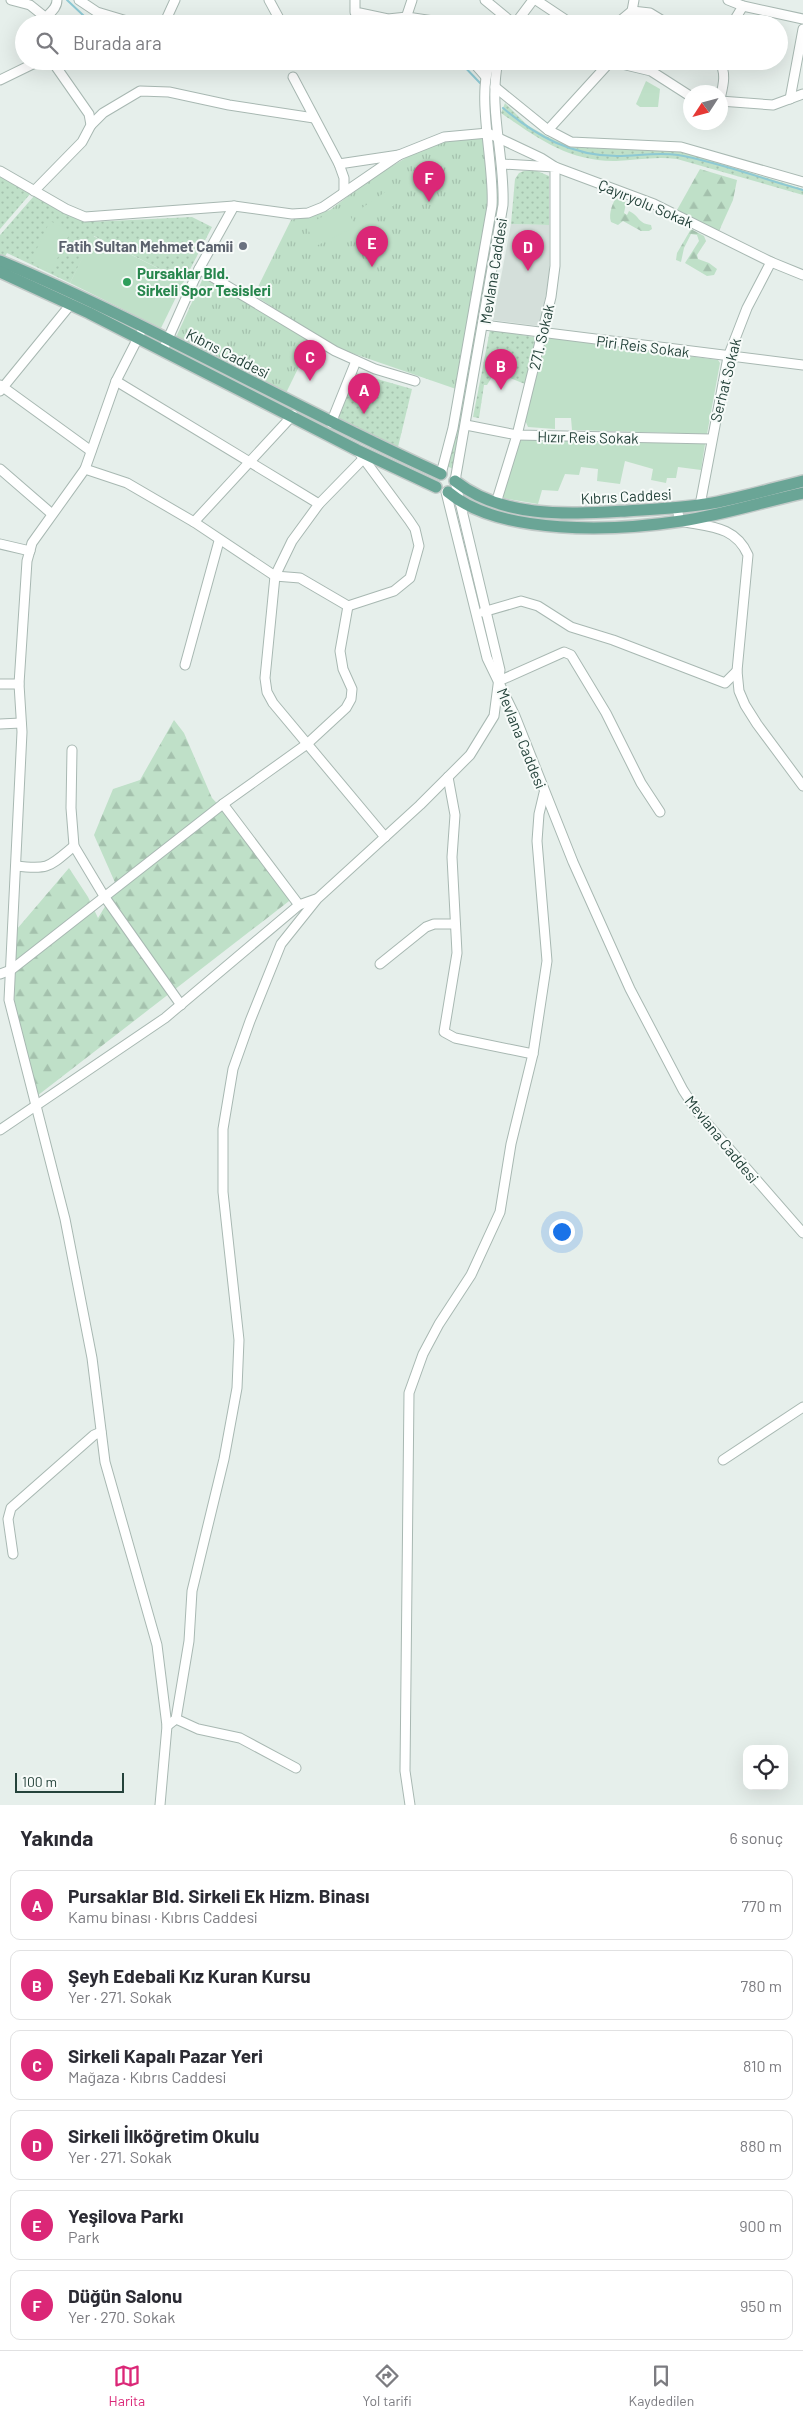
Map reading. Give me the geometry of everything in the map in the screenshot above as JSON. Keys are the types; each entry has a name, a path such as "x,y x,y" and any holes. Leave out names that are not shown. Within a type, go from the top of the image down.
{"main road":[{"name":"Kıbrıs Caddesi","path":"0,261 144,328 165,345 441,474"},
{"path":"0,272 71,304 137,338 165,345 360,454 444,490 454,486 455,481 450,474 441,474 436,481 444,490 460,502 482,512 512,520 560,527 642,525 680,521 717,514 803,493"},
{"name":"Kıbrıs Caddesi","path":"455,481 466,489 496,503 556,513 677,509 803,481"}],"street":[{"path":"11,0 30,5 39,15"},
{"path":"48,15 56,7 58,0"},
{"path":"79,0 97,12 107,15"},
{"path":"168,15 175,0"},
{"path":"269,0 277,15"},
{"path":"355,0 355,12 369,15"},
{"path":"408,15 412,0"},
{"path":"485,0 504,15"},
{"path":"522,15 534,0 558,15"},
{"path":"627,15 632,11 634,0"},
{"path":"728,0 743,6 785,15"},
{"path":"738,15 743,6"},
{"path":"632,11 653,15"},
{"path":"788,16 803,19"},
{"path":"790,99 803,29"},
{"path":"0,80 21,70"},
{"path":"58,70 89,114 91,126"},
{"path":"480,70 486,77"},
{"path":"441,474 457,407 492,206 492,174 485,105 486,77 488,70"},
{"path":"497,70 494,90 560,138 578,144 681,147 803,182"},
{"path":"548,130 603,70"},
{"path":"647,70 652,71 683,91"},
{"path":"723,70 723,85"},
{"path":"293,77 339,164 344,178 344,191"},
{"name":"Mevlana Caddesi","path":"494,90 495,119 502,164 503,205 484,324 455,481 500,670 499,681 544,793 630,989 683,1090 718,1138 803,1233"},
{"path":"34,191 82,142 91,126 103,113 140,91 168,92 229,105 314,118"},
{"path":"728,101 763,106 773,105 803,94"},
{"path":"339,164 399,154 444,137 488,133"},
{"name":"Çayıryolu Sokak","path":"488,133 555,167 654,204 771,262 803,275"},
{"path":"0,171 72,212 91,218 234,206 292,214 308,213 323,207 399,154"},
{"path":"502,164 555,167"},
{"name":"271. Sokak","path":"496,503 517,435 543,333 555,266 555,167"},
{"path":"165,345 199,269 234,206"},
{"name":"Serhat Sokak","path":"700,504 728,357 747,308 771,262"},
{"path":"199,269 312,338 356,361 415,381"},
{"path":"71,304 1,388 91,451"},
{"name":"Piri Reis Sokak","path":"484,324 728,357 803,365"},
{"path":"144,328 137,338 116,381 85,469 32,543 30,551 19,684 21,724 9,1000 66,1219 92,1358 105,1462 157,1645 167,1726 160,1805"},
{"path":"331,422 356,361"},
{"path":"116,381 319,504"},
{"path":"194,522 252,462 293,415"},
{"name":"Hızır Reis Sokak","path":"466,425 517,435 711,439"},
{"path":"85,469 127,483 194,522 219,541 275,576 300,578 348,606 401,588 410,578 419,546 415,529 360,454 319,504 292,541 275,576 266,687 270,700 385,836"},
{"path":"0,469 52,514"},
{"path":"167,1726 176,1719 189,1640 192,1591 224,1458 237,1388 239,1340 223,1192 223,1130 233,1069 281,944 317,899 470,755 494,716 499,681 487,658 444,490"},
{"path":"677,509 680,521 730,532 742,542 748,555 737,671 739,691 745,705 803,786"},
{"path":"186,664 219,541"},
{"path":"0,544 30,551"},
{"path":"477,614 521,601 538,606 571,627 613,640 725,683 737,671"},
{"path":"0,974 11,970 223,804 307,744 346,708 351,699 352,690 343,669 340,651 348,606"},
{"path":"499,681 564,652 571,655 606,713 641,783 660,812"},
{"path":"0,684 19,684"},
{"path":"0,724 21,724"},
{"path":"72,750 71,808 74,846 104,896 180,1005"},
{"path":"448,777 454,814 452,857 457,953 444,1032 455,1038 533,1054"},
{"path":"410,1805 405,1772 409,1393 423,1354 439,1324 471,1275 500,1212 511,1144 533,1054 547,961 537,841 539,814 544,793"},
{"path":"223,804 299,905"},
{"path":"16,866 39,869 50,866 74,846"},
{"path":"0,1130 180,1005 299,905 317,899"},
{"path":"380,964 426,928 434,924 455,924"},
{"path":"723,1460 803,1407"},
{"path":"13,1554 8,1519 11,1508 94,1435 101,1432"},
{"path":"176,1719 198,1729 240,1738 296,1768"}],"shaded area":[{"path":"511,224 549,225 549,280 539,326 493,320"}],"green space":[{"path":"646,81 660,89 658,107 640,107 636,104"},
{"path":"505,103 527,125 571,147 683,152 803,189 803,195 677,159 654,158 616,161 599,160 568,153 554,147 501,113"},
{"path":"484,139 488,203 456,389 346,351 323,340 254,295 291,220 330,210 372,178 414,153 449,140"},
{"path":"498,167 499,198 491,256 453,469 447,466 462,406 497,200"},
{"path":"700,169 737,180 733,200 719,231 677,210"},
{"path":"537,171 549,176 549,225 511,224 515,179 519,173"},
{"path":"0,176 31,193 0,229"},
{"path":"388,190 397,203 371,221 362,208"},
{"path":"619,194 626,203 624,213 627,215 629,211 633,213 643,223 651,225 652,229 641,231 623,221 618,225 611,222 612,207"},
{"path":"34,196 89,222 192,217 212,227 184,281 94,236 70,283 7,253 4,258 0,256 0,235"},
{"path":"346,205 355,227 316,246 306,225"},
{"path":"50,221 71,231 51,271 31,261"},
{"path":"691,229 704,236 706,241 697,255 698,259 709,263 717,269 714,275 707,276 685,263 699,241 697,235 691,234 684,248 681,262 676,260 677,253"},
{"name":"Pursaklar Bld. Sirkeli Spor Tesisleri","path":"93,236 184,281 161,328 70,283"},
{"path":"204,276 311,342 286,393 178,339 177,335"},
{"path":"490,330 534,337 537,342 525,384 495,372 487,385 484,385 479,418 473,417"},
{"path":"547,337 718,360 720,363 707,434 572,430 571,418 555,418 555,429 528,427 525,420"},
{"path":"356,373 412,389 398,447 337,420"},
{"path":"519,439 705,444 701,470 678,467 676,478 667,478 666,483 651,480 653,469 625,461 620,484 597,481 598,469 581,467 579,475 565,474 558,491 542,490 538,504 502,498"},
{"path":"174,720 184,733 212,798 252,841 293,898 37,1096 14,1004 17,929 69,868 88,897 98,918 117,887 94,835 113,789 140,780"}],"waterway":[{"path":"67,0 83,15"},
{"path":"468,70 480,83"},
{"path":"503,108 528,127 570,148 601,155 678,155 725,166 803,190"}],"place":[{"name":"Düğün Salonu","path":"429,202"},
{"name":"Fatih Sultan Mehmet Camii","path":"243,246"},
{"name":"Yeşilova Parkı","path":"372,267"},
{"name":"Sirkeli İlköğretim Okulu","path":"528,271"},
{"name":"Pursaklar Bld. Sirkeli Spor Tesisleri","path":"127,282"},
{"name":"Sirkeli Kapalı Pazar Yeri","path":"310,381"},
{"name":"Şeyh Edebali Kız Kuran Kursu","path":"501,390"},
{"name":"Pursaklar Bld. Sirkeli Ek Hizm. Binası","path":"364,414"}]}
